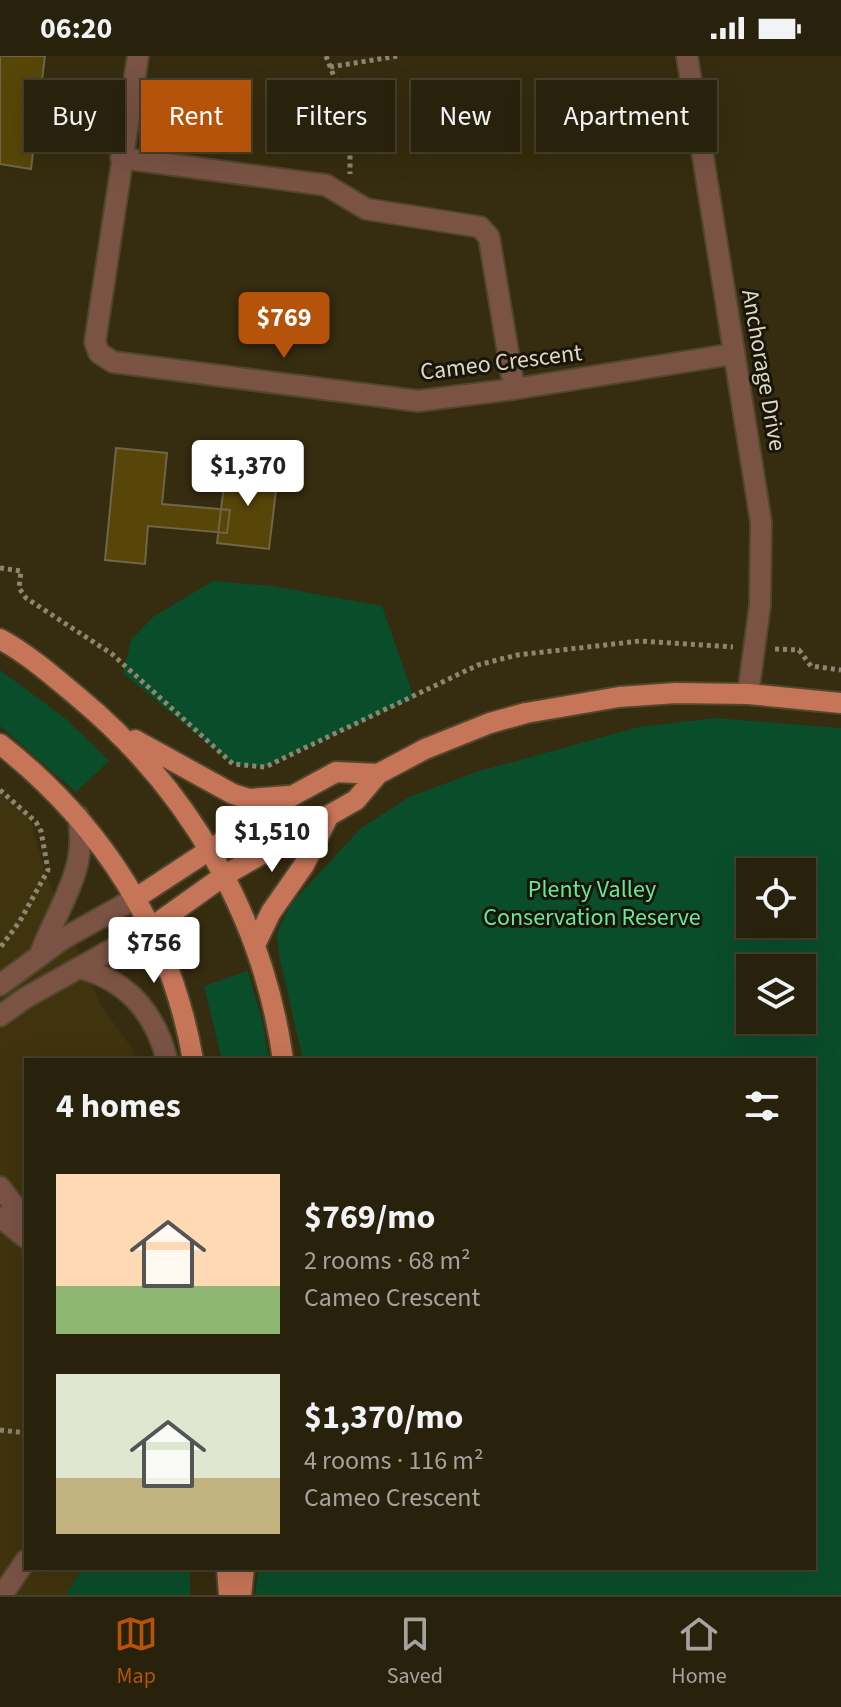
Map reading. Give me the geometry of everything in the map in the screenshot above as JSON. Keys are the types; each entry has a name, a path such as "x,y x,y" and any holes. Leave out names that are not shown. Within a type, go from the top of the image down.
{"main road":[{"path":"0,639 63,684 118,730 158,773 210,848 255,945 283,1058"},
{"path":"152,927 225,875 356,800 378,774 425,749 490,723 526,713 619,697 676,693 748,694 841,703"},
{"path":"118,730 233,794 249,799 292,796"},
{"path":"0,744 46,782 115,863 152,927 168,965 192,1058"},
{"path":"136,898 292,796 336,772 378,774"},
{"path":"255,945 265,921 299,874 327,819"},
{"path":"227,1570 229,1595"},
{"path":"241,1595 244,1570"}],"street":[{"name":"Cameo Crescent","path":"138,56 95,342 99,353 113,362 418,401 733,354"},
{"name":"Anchorage Drive","path":"687,56 761,522 760,605 748,694"},
{"path":"121,158 326,185 366,209 480,227 489,237 514,389"},
{"path":"41,952 80,864 82,842 78,816"},
{"path":"0,985 41,952 136,898"},
{"path":"0,1016 25,998 152,927"},
{"path":"80,968 115,981 136,999 159,1032 166,1058"},
{"path":"0,1187 24,1218"},
{"path":"0,1217 24,1236"},
{"path":"2,1595 24,1563"}],"path":[{"path":"326,56 350,118 350,200"},
{"path":"330,67 398,56"},
{"path":"0,568 21,571 19,588 26,598 112,654 233,764 241,765 265,767 478,665 517,655 640,641 799,650 811,666 841,670"},
{"path":"0,790 36,822 48,870 20,921 0,948"},
{"path":"0,1430 24,1433"}],"shaded area":[{"path":"0,790 30,816 44,870 102,1007 134,1051 134,1058 24,1058 24,1570 81,1570 66,1595 0,1595"}],"green space":[{"path":"213,581 272,586 382,606 414,698 265,767 233,764 123,673 131,640 153,617"},
{"path":"0,670 66,719 109,761 76,792 0,726"},
{"name":"Plenty Valley Conservation Reserve","path":"715,718 841,728 841,1595 255,1595 259,1570 816,1570 816,1058 303,1058 279,955 277,932 291,904 360,829 409,797 476,772 639,727"},
{"path":"248,971 269,1058 222,1058 204,986"},
{"path":"81,1570 190,1570 190,1595 66,1595"}],"building":[{"path":"0,56 45,56 42,80 24,80 24,152 33,152 31,169 0,164"},
{"path":"116,448 167,453 162,504 230,510 227,533 148,526 145,564 105,560"},
{"path":"226,468 278,474 269,549 217,543"}]}
